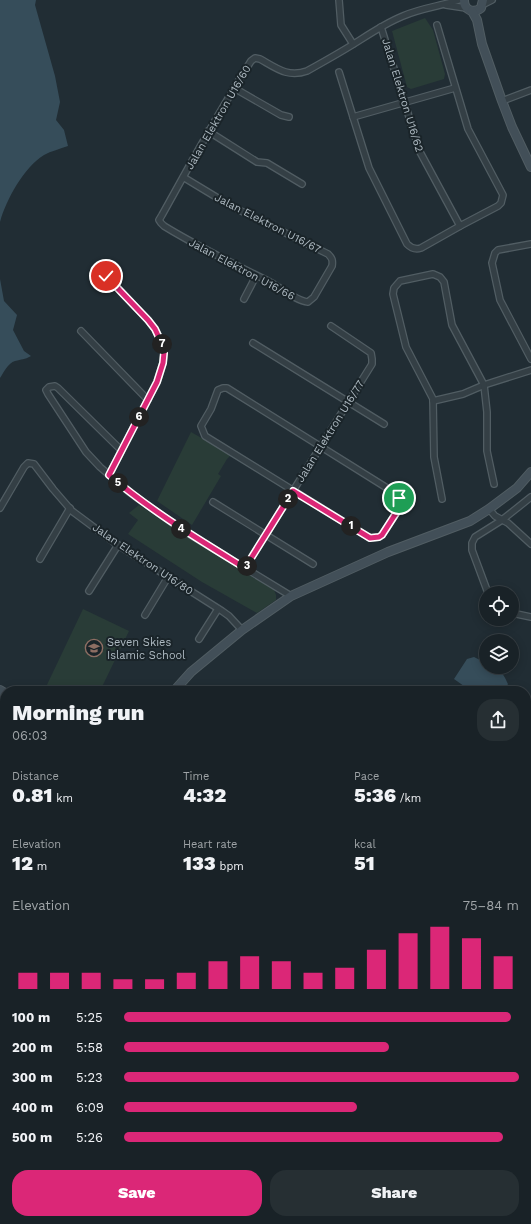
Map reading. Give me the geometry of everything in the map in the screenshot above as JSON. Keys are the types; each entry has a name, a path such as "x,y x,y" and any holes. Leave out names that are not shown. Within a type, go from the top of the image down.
{"street":[{"path":"339,0 341,24 353,44"},
{"path":"444,5 459,0"},
{"path":"444,5 467,6 475,11 482,4 492,0"},
{"path":"477,20 482,4"},
{"name":"Jalan Elektron U16/60","path":"162,215 208,131 251,61 255,58 260,59 284,73 301,73 307,71 404,15 431,6 444,5"},
{"path":"467,6 477,20 482,44 502,101 512,127 528,153 531,167"},
{"path":"339,72 369,168 407,244 413,248 421,248 498,206 503,199 502,192 468,129 437,25"},
{"name":"Jalan Elektron U16/62","path":"382,27 420,152 460,226"},
{"path":"234,88 281,115 289,117"},
{"path":"353,117 455,88"},
{"path":"502,101 531,90"},
{"path":"208,131 258,162 267,164 302,184"},
{"name":"Jalan Elektron U16/67","path":"183,177 231,206 328,254 332,258 332,266 324,279"},
{"name":"Jalan Elektron U16/66","path":"162,215 160,220 164,226 205,250 271,282 300,299 308,302 314,296 324,279"},
{"path":"531,244 498,250 495,253 492,263 500,300 531,359"},
{"path":"442,499 434,457 433,402 406,347 393,294 394,288 400,280 433,274 443,279 452,325 484,385 487,412 487,451 494,484"},
{"path":"106,276 155,329 162,344 164,353 163,363 157,382 109,475"},
{"path":"244,299 256,276"},
{"name":"Jalan Elektron U16/77","path":"245,568 372,364 371,353 331,326"},
{"path":"80,331 148,400"},
{"path":"253,343 384,424"},
{"path":"433,402 463,394 484,385 531,370"},
{"path":"121,450 58,388 54,386 49,387 46,390 86,452 109,475 145,504 181,529 291,596"},
{"path":"227,388 321,446 396,493 401,503 400,507 384,533 379,537 370,538 293,491 205,436 201,426 211,409 218,390 227,388"},
{"name":"Jalan Elektron U16/80","path":"0,508 24,467 28,463 34,464 70,508 118,545 229,616 242,630"},
{"path":"178,686 191,672 242,630 291,596 388,552 470,521 517,488 531,472"},
{"path":"485,586 472,550 473,540 478,535 502,520 531,497"},
{"path":"213,502 313,564"},
{"path":"40,559 70,508"},
{"path":"489,509 495,516 508,523 531,544"},
{"path":"89,591 118,545"},
{"path":"145,615 168,577"},
{"path":"199,639 218,609"},
{"path":"519,614 531,617"}],"green space":[{"path":"425,18 433,30 445,74 444,79 411,89 407,87 392,31"},
{"path":"191,432 231,455 218,474 221,476 192,525 157,501"},
{"path":"139,505 274,590 276,600 257,613 202,582 128,534 138,520 129,513"},
{"name":"Seven Skies Islamic School","path":"83,609 129,631 102,686 46,686"}],"water":[{"path":"0,0 36,0 35,5 55,76 60,102 56,120 64,130 68,146 44,155 30,167 11,194 0,222"},
{"path":"0,279 4,301 17,315 13,330 24,351 31,356 10,364 0,378"},
{"path":"474,657 479,660 479,674 503,674 508,684 507,686 464,686 454,679 467,659"}],"place":[{"name":"Seven Skies Islamic School","path":"94,648"}],"route":[{"path":"106,276 155,329 160,337 164,353 163,363 157,382 109,475 139,500 181,529 245,568 293,491 370,538 379,537 384,533 400,507 401,503 399,498"}]}
